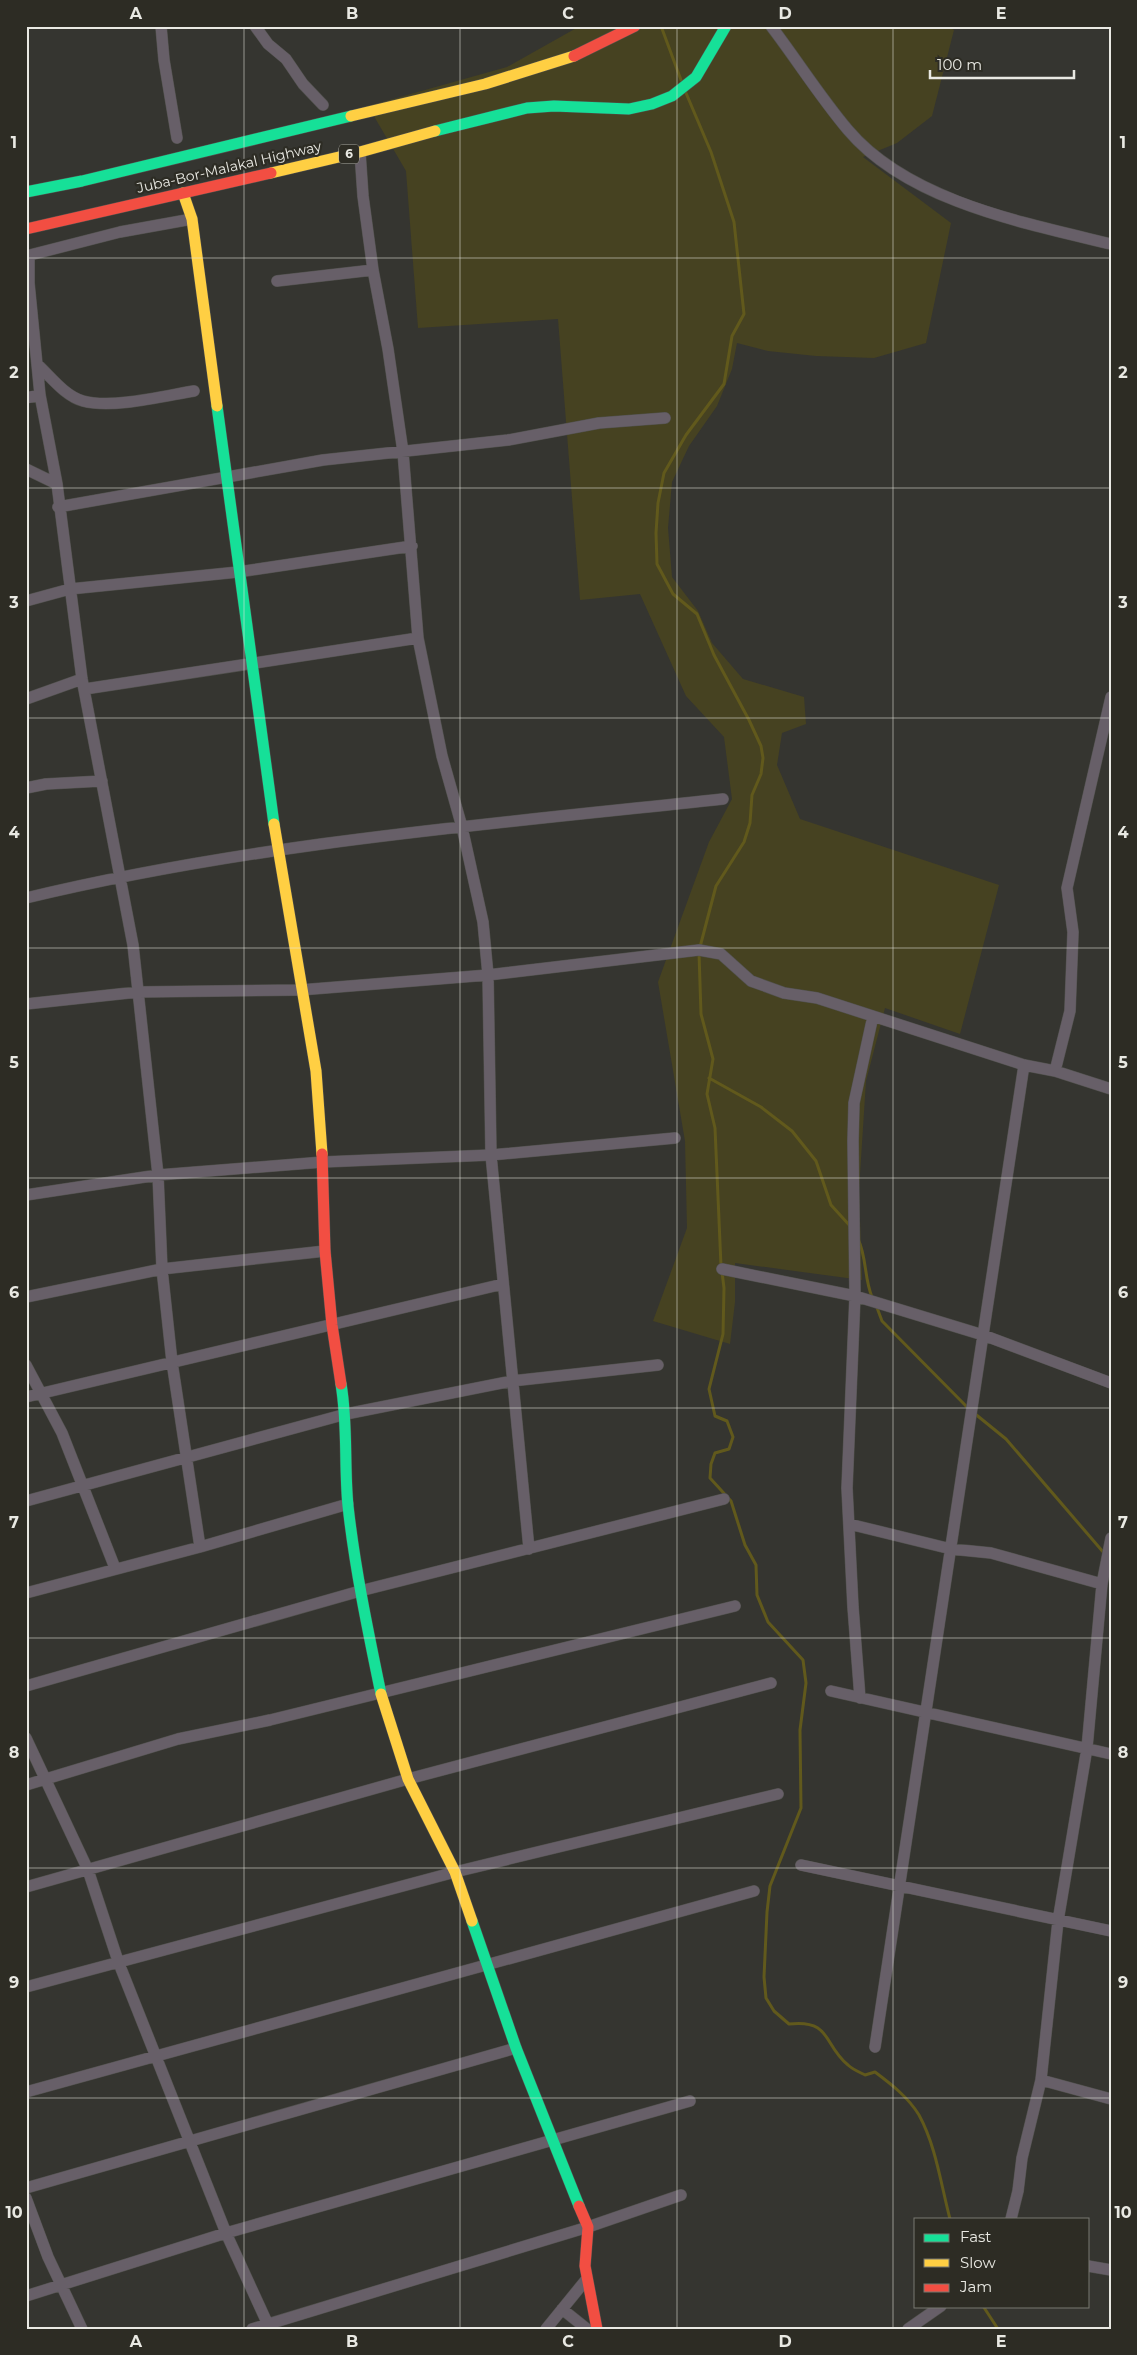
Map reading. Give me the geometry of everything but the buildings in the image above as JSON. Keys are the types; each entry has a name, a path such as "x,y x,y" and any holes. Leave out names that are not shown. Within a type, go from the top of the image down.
{"main road":[{"name":"Juba-Bor-Malakal Highway","path":"26,228 360,152 442,128 527,108 554,106 629,109 652,104 672,96 696,77 726,26"},
{"name":"Juba-Bor-Malakal Highway","path":"26,192 182,157 497,79 574,58 602,46 634,27"},
{"path":"183,193 192,219 238,572 278,850 300,990 316,1072 325,1252 332,1325 346,1414 348,1504 360,1591 381,1694 408,1779 455,1872 516,2048 588,2227 584,2248 585,2282 598,2329"}],"street":[{"path":"162,26 164,60 177,138"},
{"path":"255,26 268,44 286,60 303,84 323,105"},
{"path":"771,26 848,131 901,175 934,192 1038,226 1111,244"},
{"path":"360,152 363,196 373,270 388,349 403,452 418,638 442,756 462,827 483,922 488,975 491,1155 529,1549"},
{"path":"192,219 120,232 28,256 40,395 57,484 58,507 84,684 133,945 158,1175 162,1269 172,1362 200,1547"},
{"path":"277,281 373,270"},
{"path":"38,365 64,391 83,401 137,401 194,391"},
{"path":"26,398 40,395"},
{"path":"58,507 323,460 508,440 599,423 665,418"},
{"path":"26,470 57,484"},
{"path":"26,602 70,589 238,572 412,546"},
{"path":"26,699 84,684 252,664 418,638"},
{"path":"1055,1070 1070,1011 1073,932 1067,888 1111,696"},
{"path":"26,788 46,784 102,781"},
{"path":"26,898 120,878 278,850 462,827 723,799"},
{"path":"26,1004 138,992 300,990 488,975 699,950 721,954 751,981 784,993 817,998 1024,1065 1055,1070 1111,1089"},
{"path":"860,1698 847,1488 855,1296 853,1228 854,1103 873,1016"},
{"path":"875,2047 1024,1065"},
{"path":"26,1195 158,1175 322,1162 491,1155 675,1138"},
{"path":"26,1297 162,1269 325,1252"},
{"path":"722,1269 855,1296 983,1335 1111,1383"},
{"path":"26,1397 503,1284"},
{"path":"26,1365 62,1433 115,1568"},
{"path":"26,1501 346,1414 512,1381 658,1365"},
{"path":"26,1686 360,1591 724,1500"},
{"path":"26,1593 200,1547 348,1504"},
{"path":"849,1524 951,1548 991,1553 1102,1584"},
{"path":"1011,2218 1018,2191 1022,2158 1041,2080 1058,1921 1087,1748 1102,1584 1111,1538"},
{"path":"26,1785 178,1739 381,1694 735,1606"},
{"path":"26,1887 408,1779 771,1683"},
{"path":"830,1691 1111,1754"},
{"path":"26,1738 88,1870 118,1961 226,2233 269,2326"},
{"path":"26,1986 455,1872 778,1794"},
{"path":"801,1865 899,1888 1111,1931"},
{"path":"26,2092 754,1891"},
{"path":"26,2188 516,2048"},
{"path":"1041,2080 1111,2099"},
{"path":"26,2296 226,2233 690,2101"},
{"path":"252,2329 269,2326 588,2227 681,2195"},
{"path":"26,2198 61,2286 82,2329"},
{"path":"1090,2266 1111,2270"},
{"path":"546,2329 585,2282"},
{"path":"908,2329 938,2308"},
{"path":"562,2310 587,2329"}],"shaded area":[{"path":"580,26 947,26 954,30 932,116 897,143 863,157 951,223 926,343 874,358 816,356 768,351 737,343 732,369 717,406 689,446 672,482 668,528 672,577 698,611 712,643 743,679 804,697 806,724 782,733 777,765 800,819 999,885 960,1034 885,1008 866,1081 859,1190 862,1280 735,1263 735,1302 730,1344 653,1321 687,1228 685,1141 658,982 709,842 732,799 724,737 686,696 640,594 580,600 558,319 418,328 406,171 368,106 507,67"}],"waterway":[{"path":"661,26 681,80"},
{"path":"686,93 711,152 734,222 744,314 732,336 724,384 686,435 664,473 658,503 656,533 657,564 673,594 697,614 714,655 761,746 763,758 761,774 752,795 750,823 744,842 716,886 700,947"},
{"path":"699,953 701,1014 713,1059 707,1094 715,1128 721,1266"},
{"path":"709,1078 761,1107 792,1131 816,1161 831,1205 851,1227"},
{"path":"858,1239 863,1253 869,1290 872,1297"},
{"path":"722,1272 724,1288 723,1334 709,1389 715,1416 727,1421 733,1437 729,1449 715,1453 711,1464 710,1478 731,1501 745,1545 756,1565 757,1595 768,1622 803,1660 806,1683 800,1730 801,1808 770,1886 764,1977 766,1998 774,2011 789,2024 813,2025 825,2035 840,2057 850,2066 865,2075 875,2072 910,2102 919,2115 930,2140 950,2218"},
{"path":"876,1305 882,1321 969,1409"},
{"path":"974,1413 1006,1439 1104,1553"},
{"path":"984,2308 998,2329"}],"traffic: fast":[{"path":"435,131 527,108 554,106 629,109 652,104 672,96 696,77 726,26"},
{"path":"26,192 82,181 351,116"},
{"path":"217,406 274,824"},
{"path":"341,1384 351,1530 362,1600 381,1694"},
{"path":"472,1921 516,2048 579,2206"}],"traffic: slow":[{"path":"351,116 485,84 574,56"},
{"path":"271,173 360,152 435,131"},
{"path":"183,193 192,219 217,406"},
{"path":"274,824 316,1071 322,1154"},
{"path":"381,1694 408,1779 455,1872 472,1921"}],"traffic: jam":[{"path":"574,56 635,26"},
{"path":"26,229 271,173"},
{"path":"322,1154 325,1251 332,1325 341,1384"},
{"path":"579,2206 588,2227 585,2266 597,2329"}]}
